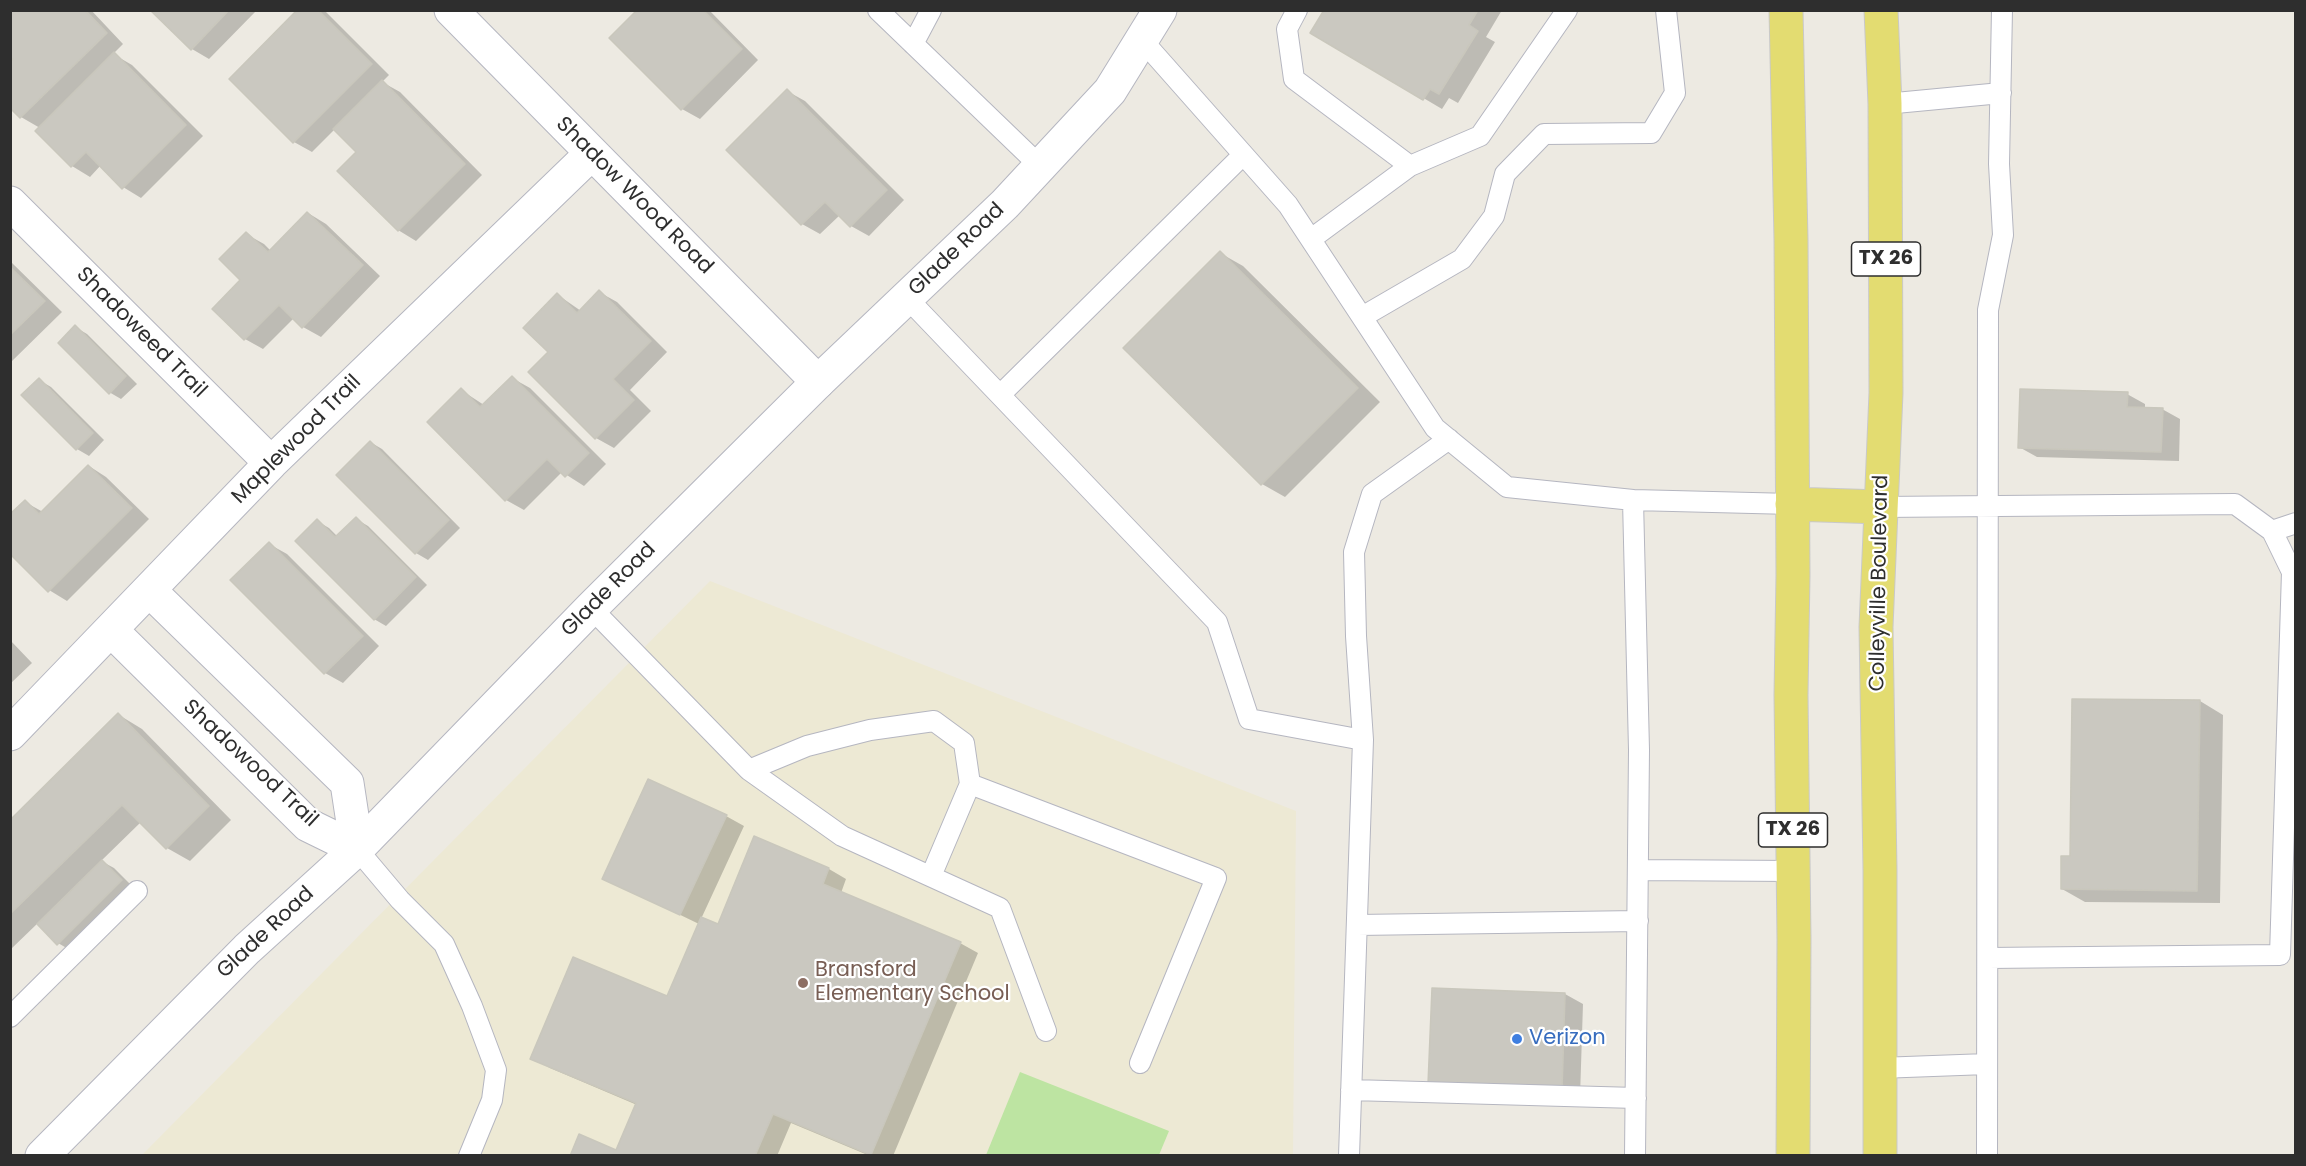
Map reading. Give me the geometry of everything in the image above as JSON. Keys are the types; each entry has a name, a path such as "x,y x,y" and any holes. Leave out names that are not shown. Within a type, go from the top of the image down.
{"main road":[{"name":"TX 26","path":"1786,10 1791,240 1793,1155"},
{"name":"Colleyville Boulevard","path":"1880,1155 1880,870 1876,627 1886,393 1885,104 1881,10"},
{"path":"1792,504 1880,507"}],"street":[{"name":"Shadow Wood Road","path":"451,10 818,382"},
{"name":"Glade Road","path":"42,1155 247,949 357,849 591,608 818,382 1005,204 1110,92 1160,10"},
{"name":"Maplewood Trail","path":"10,734 271,463 592,153"},
{"name":"Shadoweed Trail","path":"10,203 271,463"},
{"name":"Shadowood Trail","path":"149,590 347,783 357,849"},
{"name":"Shadowood Trail","path":"111,630 308,825 357,849"}],"lane":[{"path":"878,10 1040,166"},
{"path":"913,44 932,10"},
{"path":"1298,10 1287,29 1294,79 1410,166"},
{"path":"1311,239 1410,166 1480,136 1567,10"},
{"path":"1362,317 1462,260 1494,216 1505,174 1544,134 1651,133 1675,93 1666,10"},
{"path":"1988,1155 1988,310 2003,235 1999,164 2002,10"},
{"path":"1142,40 1288,205 1436,428 1507,487 1633,500 1792,504"},
{"path":"1885,104 2001,93"},
{"path":"1000,395 1244,155"},
{"path":"907,298 1217,622 1249,719 1363,740"},
{"path":"1349,1155 1363,740 1356,636 1354,552 1372,494 1449,439"},
{"path":"1633,500 1640,750 1635,1155"},
{"path":"1880,507 2235,504 2272,531 2292,572 2288,955 1988,958"},
{"path":"2272,531 2295,523"},
{"path":"591,608 749,770 842,836 1000,908 1046,1031"},
{"path":"749,770 807,746 870,730 934,721 964,743 970,784 931,876"},
{"path":"970,784 1216,878 1140,1063"},
{"path":"357,849 400,900 444,944 472,1006 496,1070 492,1101 470,1155"},
{"path":"1638,870 1793,871"},
{"path":"10,1017 137,891"},
{"path":"1356,925 1638,921"},
{"path":"1879,1068 1987,1064"},
{"path":"1351,1090 1636,1098"}],"shaded area":[{"name":"Bransford Elementary School","path":"710,581 1296,811 1293,1155 141,1156"}],"green space":[{"path":"1020,1072 1169,1131 1159,1155 986,1155"}],"building":[{"path":"10,10 85,10 107,33 20,118 10,108 10,62 13,59 10,57"},
{"path":"150,10 229,10 191,50"},
{"path":"297,10 318,10 372,64 293,143 229,79"},
{"path":"637,10 703,10 742,49 681,110 609,38"},
{"path":"1324,10 1478,10 1469,25 1478,31 1439,94 1430,89 1423,100 1310,33"},
{"path":"114,52 186,125 122,189 86,152 71,167 35,131"},
{"path":"382,80 465,164 398,231 337,171 356,152 333,129"},
{"path":"787,89 887,190 850,227 825,202 801,225 726,150"},
{"path":"307,212 363,265 302,328 279,305 244,340 212,309 240,280 219,259 246,232 268,252"},
{"path":"1220,251 1358,388 1261,485 1123,348"},
{"path":"10,267 45,301 10,335"},
{"path":"599,290 651,341 613,379 634,400 595,439 528,372 548,352 523,328 557,293 577,313"},
{"path":"75,325 126,376 109,394 58,343"},
{"path":"512,376 589,453 565,477 547,459 505,501 427,422 461,388 480,407"},
{"path":"39,378 93,433 76,450 21,395"},
{"path":"2020,389 2128,392 2127,407 2163,408 2161,452 2018,448"},
{"path":"370,441 449,520 415,554 336,475"},
{"path":"88,465 132,508 48,592 10,554 10,514 25,500 39,514"},
{"path":"356,517 416,577 374,620 295,541 317,519 335,537"},
{"path":"269,542 363,636 324,674 230,580"},
{"path":"2072,699 2200,700 2197,891 2061,889 2061,856 2070,856"},
{"path":"118,713 209,806 166,849 122,805 10,914 10,820"},
{"path":"648,779 727,815 680,915 602,879"},
{"path":"754,836 829,868 823,884 961,942 871,1155 773,1114 755,1156 570,1156 579,1134 616,1150 636,1103 530,1059 573,957 667,996 701,917 718,924"},
{"path":"102,860 122,880 57,945 37,924"},
{"path":"1432,988 1565,993 1562,1088 1428,1084"}],"place":[{"name":"Bransford Elementary School","path":"803,983"},
{"name":"Verizon","path":"1517,1039"}]}
